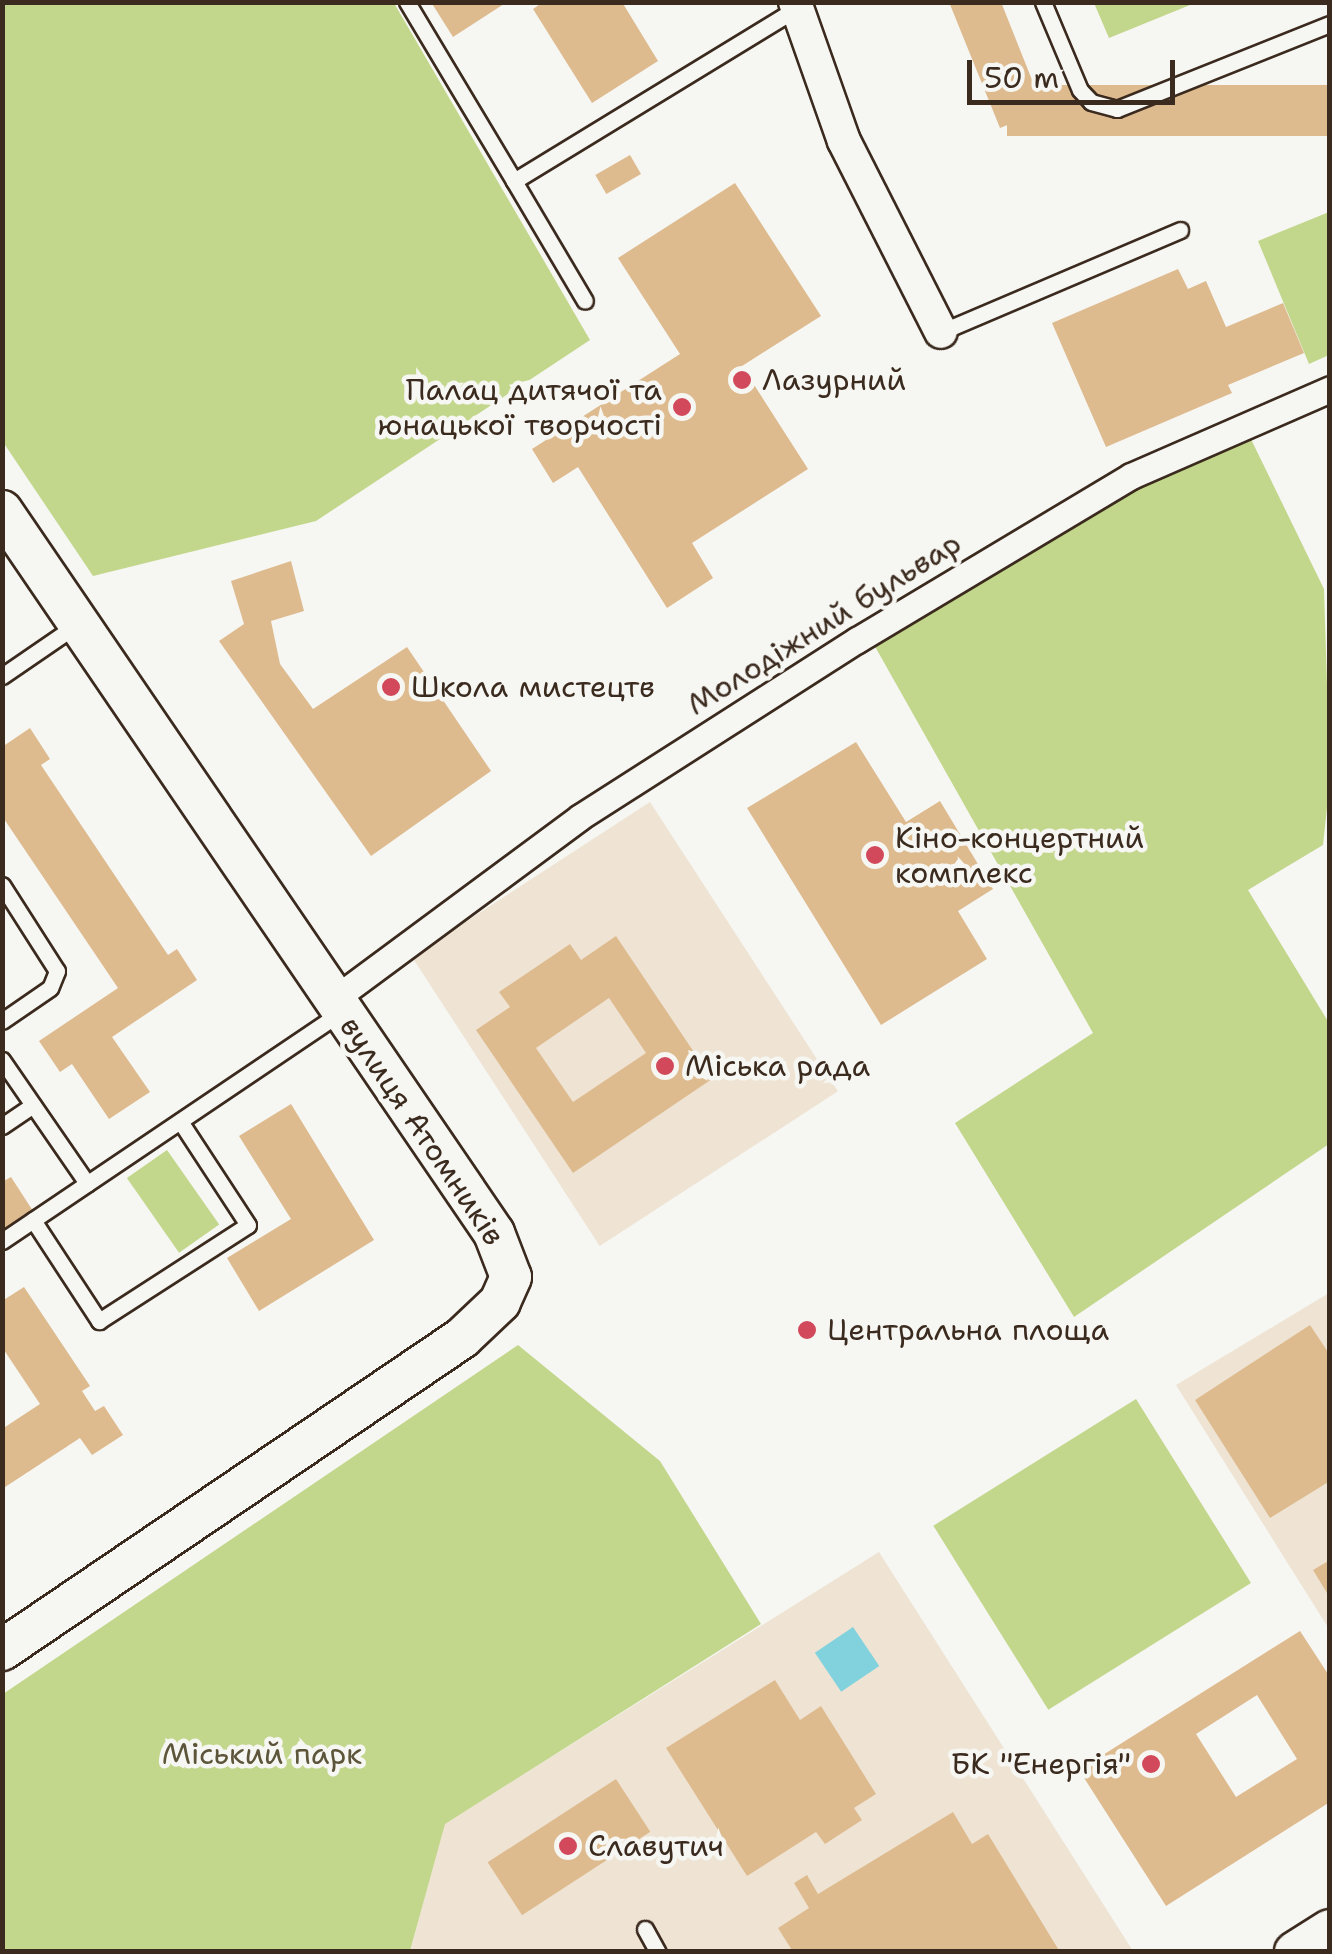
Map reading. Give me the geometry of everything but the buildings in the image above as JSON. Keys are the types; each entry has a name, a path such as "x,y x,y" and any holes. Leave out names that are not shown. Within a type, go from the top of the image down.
{"street":[{"path":"796,6 844,141 941,332"},
{"name":"Молодіжний бульвар","path":"337,1006 580,818 842,650 1130,476 1330,388"},
{"name":"вулиця Атомників","path":"2,511 504,1249 511,1267 505,1294 450,1348 2,1650"},
{"path":"1295,1952 1330,1930"}],"lane":[{"path":"407,2 585,301"},
{"path":"1043,2 1085,96 1117,109 1330,24"},
{"path":"514,181 796,6"},
{"path":"941,332 1180,230"},
{"path":"2,676 79,624"},
{"path":"2,885 57,978 2,1021"},
{"path":"2,1240 180,1120 337,1006"},
{"path":"2,1060 86,1184"},
{"path":"2,1126 33,1105"},
{"path":"33,1220 99,1321 248,1225 180,1120"},
{"path":"644,1929 658,1952"}],"shaded area":[{"path":"650,802 838,1091 600,1246 412,957"},
{"path":"1329,1293 1329,1629 1176,1385"},
{"path":"879,1552 1133,1951 410,1952 444,1824"}],"green space":[{"path":"2,3 394,3 590,340 316,521 93,576 3,442"},
{"path":"1094,3 1195,3 1109,38"},
{"path":"1329,212 1329,355 1309,364 1258,241"},
{"path":"1245,427 1324,589 1330,780 1323,845 1248,890 1329,1023 1329,1144 1074,1317 955,1123 1093,1033 873,643 1084,506"},
{"path":"167,1150 219,1225 179,1253 127,1178"},
{"name":"Міський парк","path":"518,1345 660,1461 761,1624 445,1824 410,1951 3,1951 3,1694"},
{"path":"1136,1399 1251,1583 1048,1710 933,1526"}],"water":[{"path":"853,1627 879,1666 841,1692 815,1653"}],"place":[{"name":"Лазурний","path":"742,380"},
{"name":"Палац дитячої та юнацької творчості","path":"682,407"},
{"name":"Школа мистецтв","path":"391,687"},
{"name":"Кіно-концертний комплекс","path":"875,855"},
{"name":"Міська рада","path":"665,1066"},
{"name":"Центральна площа","path":"807,1330"},
{"name":"БК \"Енергія\"","path":"1151,1764"},
{"name":"Славутич","path":"568,1846"}]}
